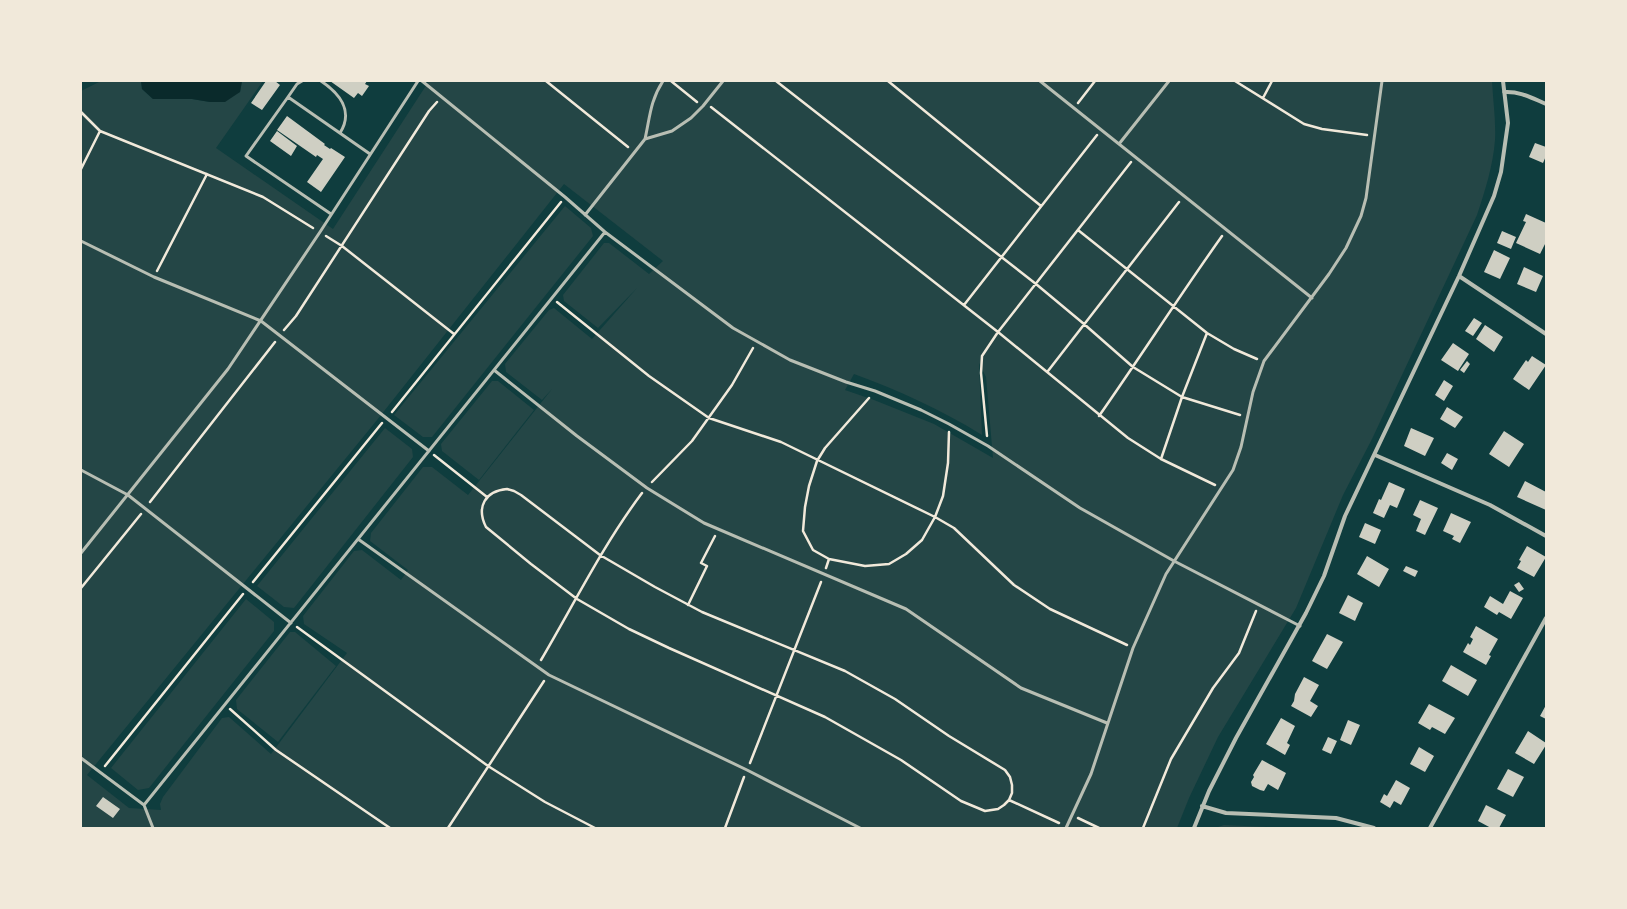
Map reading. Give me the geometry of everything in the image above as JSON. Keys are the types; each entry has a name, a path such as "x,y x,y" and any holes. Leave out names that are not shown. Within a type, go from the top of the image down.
{"street":[{"path":"1194,828 1202,806 1236,738 1300,626 1324,576 1345,516 1459,276 1494,196 1501,172 1508,123 1503,81"},
{"path":"1504,92 1523,94 1546,104"},
{"path":"1459,276 1546,334"},
{"path":"1375,455 1490,505 1546,536"},
{"path":"1430,828 1546,618"},
{"path":"1202,806 1226,813 1336,818 1374,828"}],"lane":[{"path":"302,81 297,84 246,156 331,214"},
{"path":"321,81 333,89 342,101 345,117 344,127 340,133"},
{"path":"81,553 228,369 320,232 418,81"},
{"path":"422,81 565,197 605,232 733,328 790,360 846,382 875,391 921,410 949,424 988,446 1080,508 1174,561 1300,626"},
{"path":"585,215 645,139 650,121 650,107 663,81"},
{"path":"645,139 672,131 691,118 706,103 723,81"},
{"path":"1040,81 1312,298"},
{"path":"1119,144 1169,81"},
{"path":"1066,828 1091,774 1133,648 1166,574 1233,470 1242,447 1253,392 1264,361 1312,298 1346,248 1361,216 1366,198 1382,81"},
{"path":"288,97 370,154"},
{"path":"144,805 605,232"},
{"path":"81,241 154,278 261,321 429,451"},
{"path":"494,370 577,436 647,488 704,523 906,609 1020,688 1107,724"},
{"path":"81,470 128,495 291,623"},
{"path":"358,540 549,675 747,770 860,828"},
{"path":"81,758 99,773 144,805 153,828"}],"path":[{"path":"546,81 635,152"},
{"path":"671,81 703,106"},
{"path":"776,81 1036,284 1133,367 1182,397 1248,417"},
{"path":"888,81 1041,206"},
{"path":"1074,107 1095,81"},
{"path":"1235,81 1304,124 1322,129 1375,136"},
{"path":"1263,98 1272,81"},
{"path":"81,588 296,316 429,111 442,97"},
{"path":"706,103 1048,371 1099,416 1128,438 1162,459 1221,488"},
{"path":"81,112 100,131 263,197 342,246 454,334"},
{"path":"964,305 1101,129"},
{"path":"81,169 100,131"},
{"path":"988,446 981,373 982,356 998,332 1135,157"},
{"path":"154,278 207,174"},
{"path":"1048,371 1184,196"},
{"path":"99,773 565,197"},
{"path":"1099,416 1227,229"},
{"path":"1078,230 1207,333 1234,349 1264,361"},
{"path":"552,298 649,376 709,418 781,442 817,461 935,517 954,528 1014,585 1050,609 1133,648"},
{"path":"1162,459 1182,397 1207,333"},
{"path":"537,667 577,599 600,555 622,520 647,488 692,441 732,385 756,342"},
{"path":"875,391 825,448 817,461 809,486 805,507 804,531 813,550 830,559 865,566 889,564 906,554 922,540 935,517 943,496 948,463 949,424"},
{"path":"429,451 487,497"},
{"path":"507,489 514,491 600,555 655,587 688,605 846,671 895,699 949,736 1005,770 1010,777 1012,785 1012,793 1009,800 998,809 992,811 985,811 961,801 901,760 825,717 669,648 577,599 486,527 482,520 481,512 487,497 500,490 507,489"},
{"path":"688,605 707,566 701,563 718,529"},
{"path":"725,828 830,559"},
{"path":"1143,828 1171,759 1213,688 1239,653 1249,631 1258,605"},
{"path":"291,623 488,766 545,802 595,828"},
{"path":"448,828 549,675"},
{"path":"224,704 276,750 390,828"},
{"path":"1009,800 1066,828"},
{"path":"1072,816 1100,828"}],"shaded area":[{"path":"101,81 141,81 142,89 153,99 192,99 210,102 240,92 242,81 263,81 216,148 333,229 429,81 1492,81 1495,140 1491,169 1477,215 1372,439 1343,495 1296,608 1218,737 1189,798 1177,828 81,828 81,91","holes":["564,184 663,261 649,274 609,243 604,243 563,295 564,301 598,328 637,288 592,339 554,308 549,310 505,364 506,372 542,400 552,389 468,495 432,467 423,467 371,533 370,541 408,570 401,580 362,550 354,551 303,616 304,624 347,653 271,754 229,717 222,718 163,797 160,804 161,810 129,808 87,775 377,420","979,363 986,377 993,458 934,424 845,390 854,374 920,401 982,435"]},
{"path":"141,81 242,81 240,92 225,102 210,102 192,99 153,99 142,89"},
{"path":"565,206 591,228 593,236 432,437 423,437 394,415"},
{"path":"492,381 498,381 534,410 479,480 442,451 441,444"},
{"path":"385,428 412,449 413,457 294,608 284,607 257,586"},
{"path":"246,599 274,622 274,631 149,788 138,790 111,768"},
{"path":"290,632 295,632 336,666 278,742 237,709 236,700"},
{"path":"1224,825 1291,828 1215,828"}],"building":[{"path":"266,81 275,81 280,85 262,110 251,103"},
{"path":"330,81 367,81 365,84 369,86 362,96 358,93 354,98"},
{"path":"287,116 325,144 324,145 345,157 321,192 307,182 323,159 317,155 316,157 277,130"},
{"path":"277,131 297,146 291,156 270,141"},
{"path":"1535,143 1546,147 1546,156 1543,163 1529,157"},
{"path":"1526,214 1546,223 1546,242 1540,254 1516,243 1526,222 1523,221"},
{"path":"1502,231 1516,237 1511,249 1497,243"},
{"path":"1494,250 1510,258 1500,279 1484,272"},
{"path":"1524,267 1543,276 1536,292 1517,284"},
{"path":"1474,318 1482,323 1473,336 1465,331"},
{"path":"1485,325 1503,337 1494,352 1476,339"},
{"path":"1453,343 1469,354 1458,371 1441,360"},
{"path":"1532,356 1546,365 1529,390 1513,379 1526,360 1528,362"},
{"path":"1467,361 1470,364 1464,373 1460,370"},
{"path":"1444,380 1453,386 1444,401 1435,395"},
{"path":"1447,407 1463,417 1455,428 1440,419"},
{"path":"1411,428 1434,438 1425,456 1404,446"},
{"path":"1504,431 1524,444 1509,467 1489,454"},
{"path":"1447,453 1458,459 1452,470 1441,463"},
{"path":"1525,481 1546,492 1546,510 1517,497"},
{"path":"1389,482 1405,489 1397,508 1390,505 1384,518 1373,513"},
{"path":"1420,500 1438,508 1425,535 1416,531 1421,519 1413,515"},
{"path":"1451,513 1471,522 1460,543 1452,539 1454,536 1443,531"},
{"path":"1365,523 1381,530 1375,544 1359,537"},
{"path":"1527,546 1546,557 1534,577 1517,568 1521,561 1519,560"},
{"path":"1367,556 1389,569 1379,587 1357,574"},
{"path":"1406,566 1418,571 1415,577 1403,571"},
{"path":"1519,582 1524,589 1519,592 1514,585"},
{"path":"1510,591 1523,598 1511,619 1499,612 1497,615 1484,607 1490,596 1503,604"},
{"path":"1348,595 1363,603 1355,621 1339,613"},
{"path":"1476,626 1498,639 1489,655 1491,656 1486,665 1463,652 1468,643 1470,645 1473,639 1470,637"},
{"path":"1327,634 1343,642 1327,669 1312,661"},
{"path":"1451,665 1477,680 1468,696 1442,681"},
{"path":"1304,677 1319,685 1310,701 1318,706 1311,717 1291,706 1294,701 1295,694"},
{"path":"1429,704 1455,718 1445,734 1432,727 1430,730 1418,723"},
{"path":"1546,705 1546,719 1540,716"},
{"path":"1281,718 1295,726 1287,743 1290,745 1285,755 1266,744"},
{"path":"1348,720 1360,725 1351,745 1340,740"},
{"path":"1528,731 1546,743 1534,764 1515,753"},
{"path":"1328,737 1337,741 1331,754 1322,750"},
{"path":"1419,747 1434,756 1425,772 1410,764"},
{"path":"1262,760 1286,773 1278,790 1268,784 1264,791 1252,786 1251,782 1254,777 1253,775"},
{"path":"1508,769 1524,777 1513,797 1497,789"},
{"path":"1396,780 1410,788 1401,805 1394,801 1390,808 1380,802 1384,794 1387,796"},
{"path":"103,797 120,809 113,818 96,806"},
{"path":"1486,805 1506,815 1499,828 1491,828 1478,821"}]}
